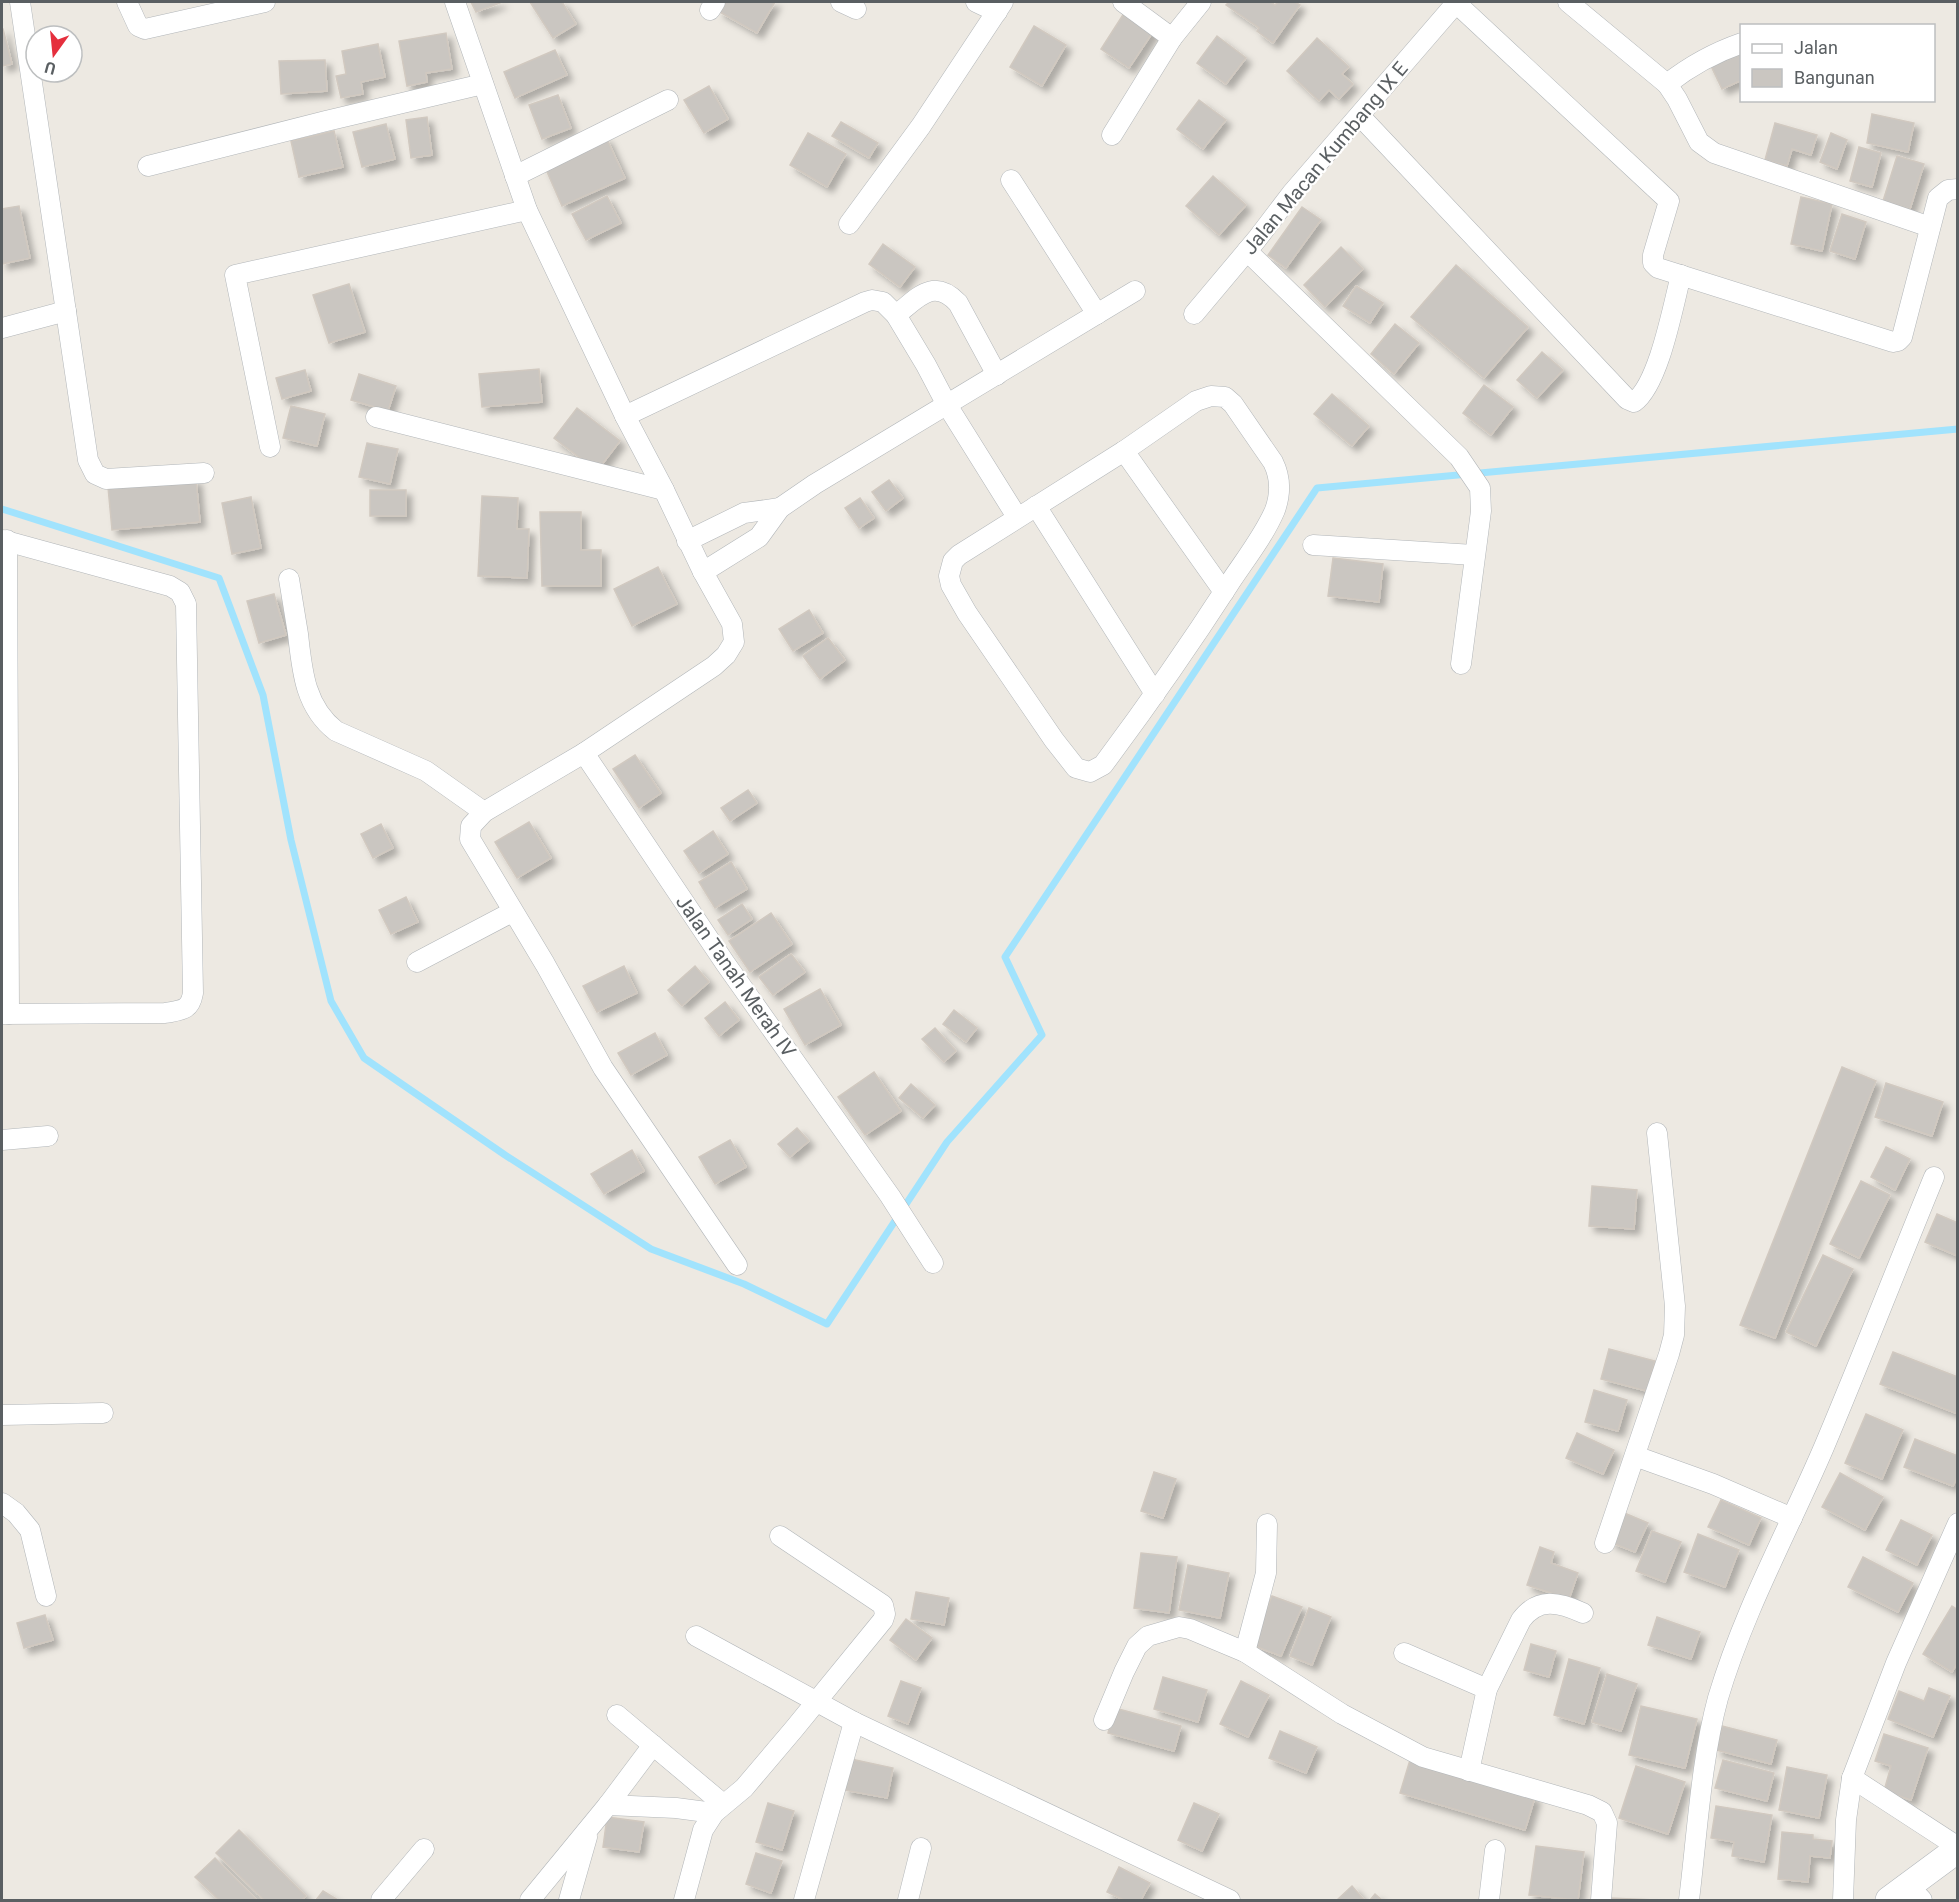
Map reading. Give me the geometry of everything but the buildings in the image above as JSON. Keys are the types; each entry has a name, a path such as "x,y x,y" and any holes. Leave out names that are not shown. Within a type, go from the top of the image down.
{"street":[{"path":"20,2 88,460 95,474 105,479 204,473"},
{"path":"127,2 138,26 145,29 265,2"},
{"path":"455,2 527,210 625,416 734,630 734,642 731,648 714,666 584,753 484,812 471,826 471,839 603,1068 736,1265"},
{"path":"849,224 921,126 1000,7 976,2"},
{"path":"1124,2 1172,38"},
{"path":"1112,135 1172,38 1201,2"},
{"path":"1456,2 1669,201 1653,255 1653,262 1658,268 1895,342 1902,337 1938,198 1948,190 1958,189"},
{"name":"Jalan Macan Kumbang IX E","path":"1194,314 1292,193 1456,2"},
{"path":"1568,2 1667,84 1699,142 1714,153 1930,227"},
{"path":"1667,84 1696,63 1740,44"},
{"path":"148,166 483,84"},
{"path":"515,176 668,100"},
{"path":"1360,116 1627,399 1634,402 1641,397 1659,360 1681,275"},
{"path":"1011,180 1097,314"},
{"path":"270,447 235,275 527,210"},
{"path":"1247,251 1465,464 1480,488 1482,502 1461,664"},
{"path":"896,315 926,293 934,290 948,293 958,303 997,375"},
{"path":"703,572 759,537 780,508 815,484 1135,291"},
{"path":"625,416 865,302 873,300 883,302 896,315 947,405 1017,517"},
{"path":"2,328 66,312"},
{"path":"1219,396 1233,404 1272,462 1280,485 1275,510 1268,525 1224,592 1155,694 1103,765 1090,772 1076,768 1054,740 967,613 951,585 950,568 959,555 1036,506 1204,397 1219,396"},
{"path":"376,417 664,490"},
{"path":"1124,451 1224,592"},
{"path":"1036,506 1155,694"},
{"path":"687,541 744,513 780,508"},
{"path":"4,540 170,586 180,592 186,604 193,993 191,1003 185,1009 165,1013 5,1014 4,540"},
{"path":"1313,544 1474,555"},
{"path":"289,579 304,682 310,699 326,723 336,731 426,771 484,812"},
{"name":"Jalan Tanah Merah IV","path":"584,753 725,963 890,1196 933,1263"},
{"path":"417,962 512,912"},
{"path":"1605,1543 1669,1354 1675,1318 1657,1133"},
{"path":"2,1140 48,1136"},
{"path":"1689,1900 1705,1765 1717,1701 1731,1654 1824,1447 1934,1177"},
{"path":"2,1415 103,1413"},
{"path":"1635,1456 1713,1484 1792,1518"},
{"path":"2,1503 16,1513 30,1530 46,1596"},
{"path":"1843,1900 1846,1820 1852,1778 1896,1663 1958,1523"},
{"path":"1245,1652 1266,1573 1268,1524"},
{"path":"684,1900 703,1830 719,1809 744,1788 883,1620 885,1610 883,1605 780,1536"},
{"path":"1469,1771 1487,1689 1511,1638 1527,1611 1542,1604 1583,1612"},
{"path":"1104,1720 1132,1654 1148,1636 1179,1627 1190,1629 1245,1652 1342,1714 1423,1757 1588,1805 1602,1812 1607,1823 1601,1900"},
{"path":"696,1636 854,1722 1230,1900"},
{"path":"1404,1653 1487,1689"},
{"path":"617,1714 653,1745 719,1809"},
{"path":"804,1900 854,1722"},
{"path":"530,1900 608,1805 653,1745"},
{"path":"1852,1778 1958,1848 1907,1896"},
{"path":"608,1805 719,1809"},
{"path":"569,1900 589,1828"},
{"path":"908,1900 921,1848"},
{"path":"381,1900 424,1849"},
{"path":"1489,1900 1495,1850"}],"waterway":[{"path":"2,509 219,578 263,695 291,840 331,1001 364,1058 505,1155 651,1249 744,1284 827,1324 947,1142 1042,1035 1005,957 1317,488 1958,429"}]}
